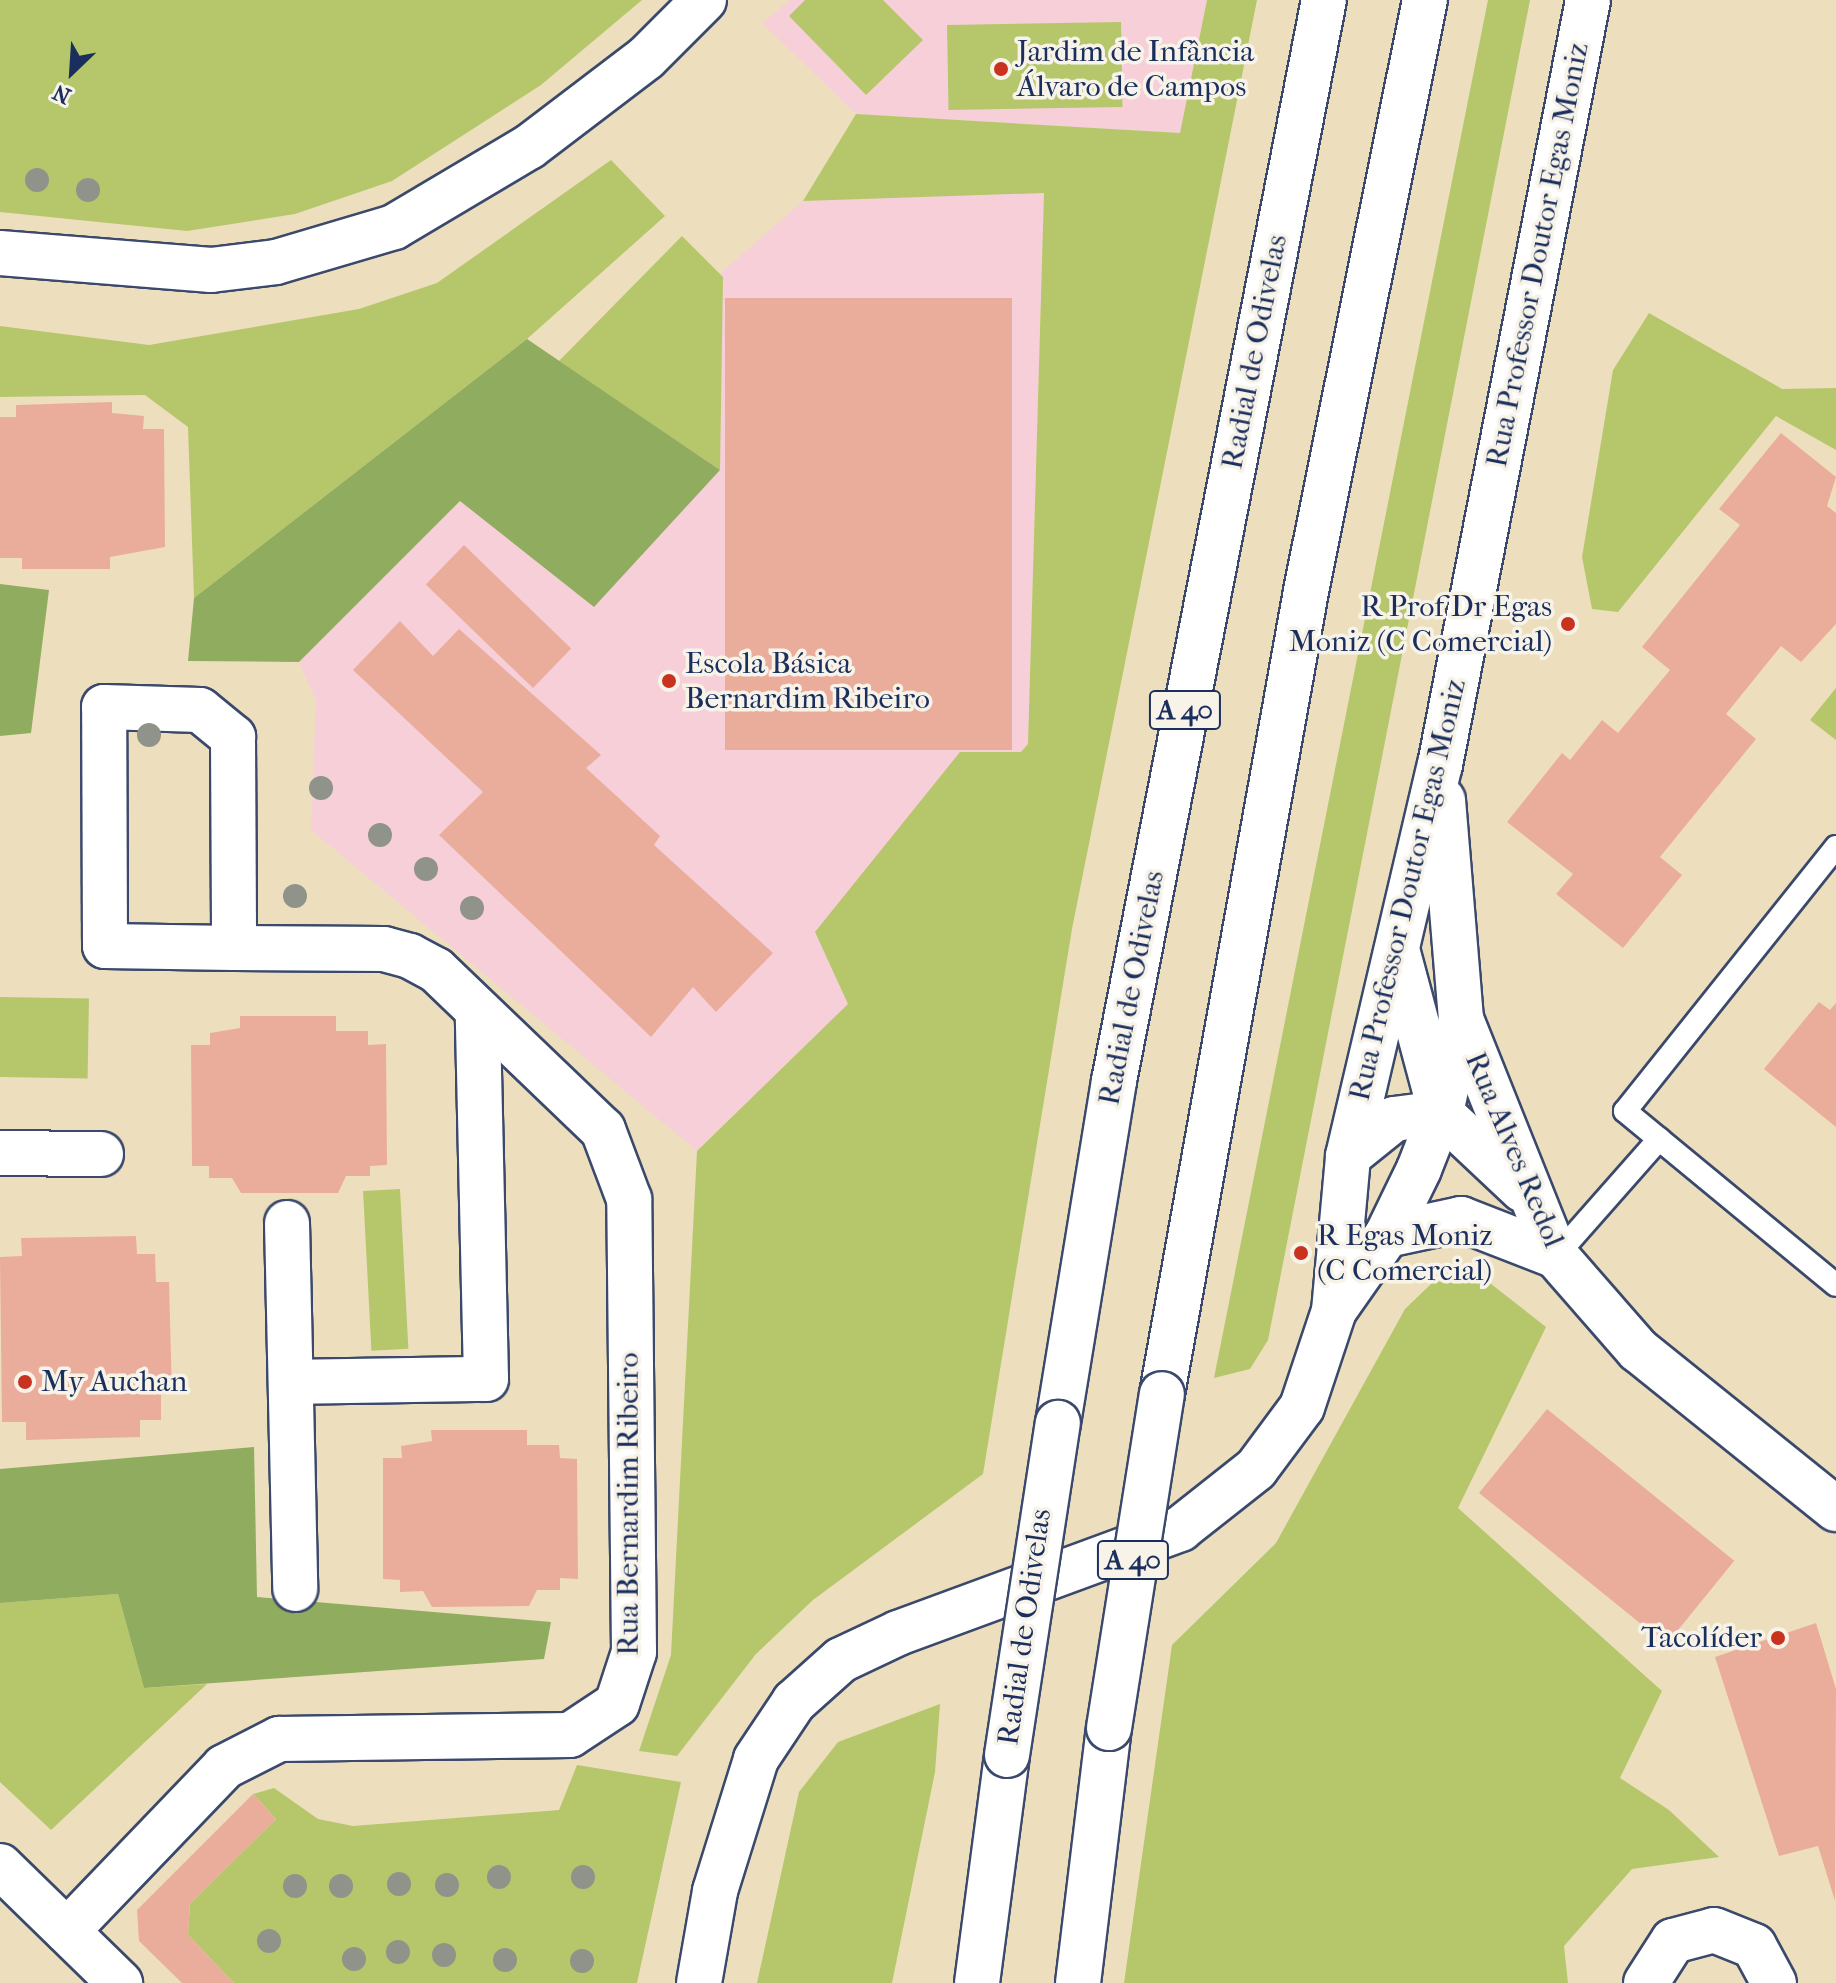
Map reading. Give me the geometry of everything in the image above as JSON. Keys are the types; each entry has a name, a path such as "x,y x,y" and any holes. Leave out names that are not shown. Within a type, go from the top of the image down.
{"main road":[{"path":"0,253 211,270 276,262 394,227 529,147 646,58 704,0"},
{"name":"Radial de Odivelas","path":"977,1983 1007,1755 1114,1081 1324,0"},
{"name":"A 40","path":"1078,1983 1109,1728 1162,1394 1306,591 1425,0"},
{"name":"Rua Professor Doutor Egas Moniz","path":"1334,1311 1348,1156 1395,942 1440,765 1588,0"},
{"name":"Rua Bernardim Ribeiro","path":"67,1931 224,1767 279,1739 570,1735 617,1704 634,1652 627,1187 603,1130 478,1014 436,970 397,953 105,946 104,707 200,710 233,737 234,948"},
{"name":"Rua Alves Redol","path":"1440,765 1461,1019 1527,1193 1556,1256 1638,1350 1836,1509"},
{"path":"1395,942 1441,1113 1527,1193"},
{"path":"291,1382 486,1379 478,1014"},
{"path":"699,1983 715,1891 751,1773 794,1702 841,1660 898,1633 1180,1529 1256,1469 1302,1407 1334,1311 1387,1235 1441,1113 1461,1019"},
{"path":"1348,1156 1394,1119 1441,1113"},
{"path":"0,1153 101,1154"},
{"path":"1387,1235 1461,1219 1556,1256"},
{"path":"287,1223 295,1589"},
{"path":"1,1868 120,1983"},
{"path":"1646,1983 1673,1941 1714,1930 1754,1946 1774,1983"}],"lane":[{"path":"1836,847 1625,1111 1836,1285"},
{"path":"1556,1256 1659,1139"}],"shaded area":[{"name":"Jardim de Infância Álvaro de Campos","path":"790,0 1207,0 1180,133 856,114 762,23"},
{"name":"Escola Básica Bernardim Ribeiro","path":"1044,192 1028,744 848,1004 697,1151 311,830 316,700 299,662 460,501 803,201"}],"green space":[{"path":"0,0 642,0 541,85 392,181 295,214 187,231 0,212"},
{"path":"805,0 883,0 923,40 866,95 789,16"},
{"path":"1207,0 1257,0 1072,929 983,1474 813,1600 756,1654 677,1756 639,1751 671,1655 697,1151 848,1004 815,932 960,752 1021,752 1028,744 1044,193 803,201 856,114 1180,133"},
{"path":"1488,0 1530,0 1268,1340 1250,1369 1214,1378"},
{"path":"1121,22 1122,107 949,110 947,25"},
{"path":"611,160 665,216 527,339 194,598 188,427 145,395 0,397 0,326 149,345 359,309 437,283"},
{"path":"682,236 723,277 720,470 559,361"},
{"path":"1649,313 1782,389 1836,388 1836,450 1776,416 1618,612 1592,609 1582,557 1613,370"},
{"path":"527,339 720,470 594,607 460,501 299,662 188,661 194,598"},
{"path":"0,584 49,590 31,733 0,736"},
{"path":"1836,688 1836,740 1810,720"},
{"path":"0,997 89,999 88,1079 0,1077"},
{"path":"400,1189 408,1349 371,1351 363,1191"},
{"path":"1477,1273 1546,1327 1458,1508 1662,1691 1620,1778 1669,1810 1719,1857 1632,1869 1564,1946 1568,1983 1124,1983 1172,1645 1276,1543 1405,1309 1432,1283"},
{"path":"254,1447 257,1597 551,1622 544,1659 144,1688 118,1594 0,1603 0,1469"},
{"path":"118,1594 144,1688 207,1684 51,1830 0,1782 0,1603"},
{"path":"940,1704 935,1772 892,1983 757,1983 799,1792 838,1742"},
{"path":"577,1765 681,1782 637,1983 234,1983 188,1935 190,1904 276,1819 253,1794 274,1788 318,1819 353,1826 559,1810"}],"building":[{"path":"725,298 1012,298 1012,750 725,750"},
{"path":"112,402 112,413 144,416 143,429 164,429 165,547 110,557 110,569 22,569 22,558 0,558 0,417 16,417 16,405"},
{"path":"1781,433 1836,477 1827,506 1836,513 1836,624 1801,662 1781,646 1726,714 1756,739 1660,857 1682,875 1623,948 1556,894 1573,874 1507,822 1562,753 1570,760 1602,720 1618,733 1670,670 1642,647 1740,525 1719,509"},
{"path":"464,545 571,649 533,688 426,585"},
{"path":"400,621 433,656 459,629 601,755 586,768 660,836 654,845 773,953 716,1012 693,987 651,1037 439,835 483,792 353,670"},
{"path":"1819,1002 1830,1010 1836,1003 1836,1127 1764,1069"},
{"path":"240,1016 336,1016 336,1031 368,1031 368,1045 386,1044 387,1165 370,1166 370,1176 346,1176 338,1193 241,1193 232,1178 209,1178 209,1166 192,1166 191,1045 210,1045 210,1033 240,1028"},
{"path":"136,1236 137,1254 155,1254 156,1282 169,1282 172,1394 161,1394 161,1420 140,1420 140,1437 26,1440 26,1422 2,1422 0,1257 22,1256 21,1238"},
{"path":"1547,1409 1734,1561 1666,1645 1479,1493"},
{"path":"431,1430 527,1430 527,1445 559,1445 560,1458 577,1459 578,1579 560,1578 560,1590 537,1590 529,1606 432,1607 423,1591 400,1592 400,1580 383,1579 383,1458 402,1458 401,1446 432,1441"},
{"path":"1816,1623 1836,1689 1835,1901 1818,1846 1779,1856 1715,1657"},
{"path":"253,1794 276,1819 190,1904 188,1935 234,1983 182,1983 139,1941 137,1910"}],"place":[{"name":"Jardim de Infância Álvaro de Campos","path":"1001,69"},
{"name":"R Prof Dr Egas Moniz (C Comercial)","path":"1568,624"},
{"name":"Escola Básica Bernardim Ribeiro","path":"669,681"},
{"name":"R Egas Moniz (C Comercial)","path":"1301,1253"},
{"name":"My Auchan","path":"25,1382"},
{"name":"Tacolíder","path":"1778,1638"}]}
